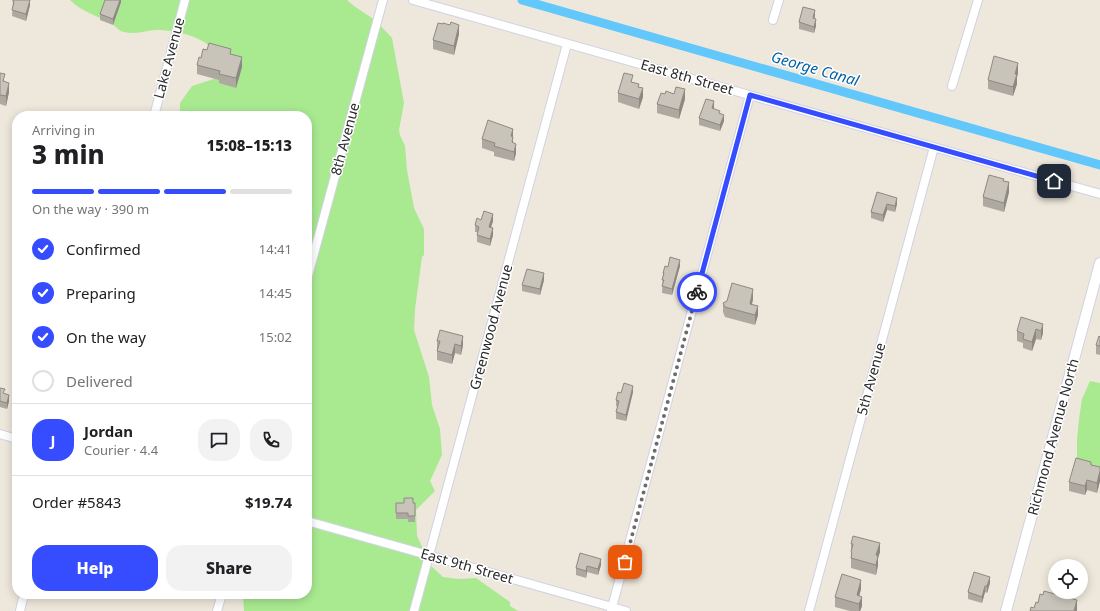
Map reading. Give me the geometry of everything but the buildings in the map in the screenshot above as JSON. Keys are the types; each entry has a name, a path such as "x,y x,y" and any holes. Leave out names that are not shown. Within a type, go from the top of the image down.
{"street":[{"name":"Lake Avenue","path":"155,111 185,0"},
{"name":"8th Avenue","path":"312,261 383,0"},
{"name":"East 8th Street","path":"413,0 1100,194"},
{"path":"773,20 778,0"},
{"path":"952,86 978,0"},
{"name":"Greenwood Avenue","path":"414,611 567,44"},
{"path":"612,609 750,95"},
{"name":"5th Avenue","path":"809,611 934,147"},
{"name":"Richmond Avenue North","path":"1006,611 1100,262"},
{"path":"0,434 12,438"},
{"name":"East 9th Street","path":"312,522 612,609 626,611"},
{"path":"20,611 23,599"},
{"path":"217,611 221,599"}],"green space":[{"path":"70,0 347,0 375,20 392,38 404,103 399,130 405,146 407,170 414,208 424,229 424,255 422,257 415,309 414,330 429,377 432,405 440,429 442,455 430,481 435,491 416,510 417,536 429,564 443,577 458,579 476,578 510,602 510,606 518,611 244,611 243,599 312,599 312,111 180,111 180,103 192,86 217,78 216,56 213,49 199,39 171,31 155,30 128,33 119,30 112,24 90,14"},
{"path":"1090,381 1100,383 1100,473 1077,461 1077,440 1082,399"}],"waterway":[{"name":"George Canal","path":"522,0 1100,165"}],"way so far":[{"path":"625,562 697,292"}],"route":[{"path":"697,292 750,95 1054,181"}]}
